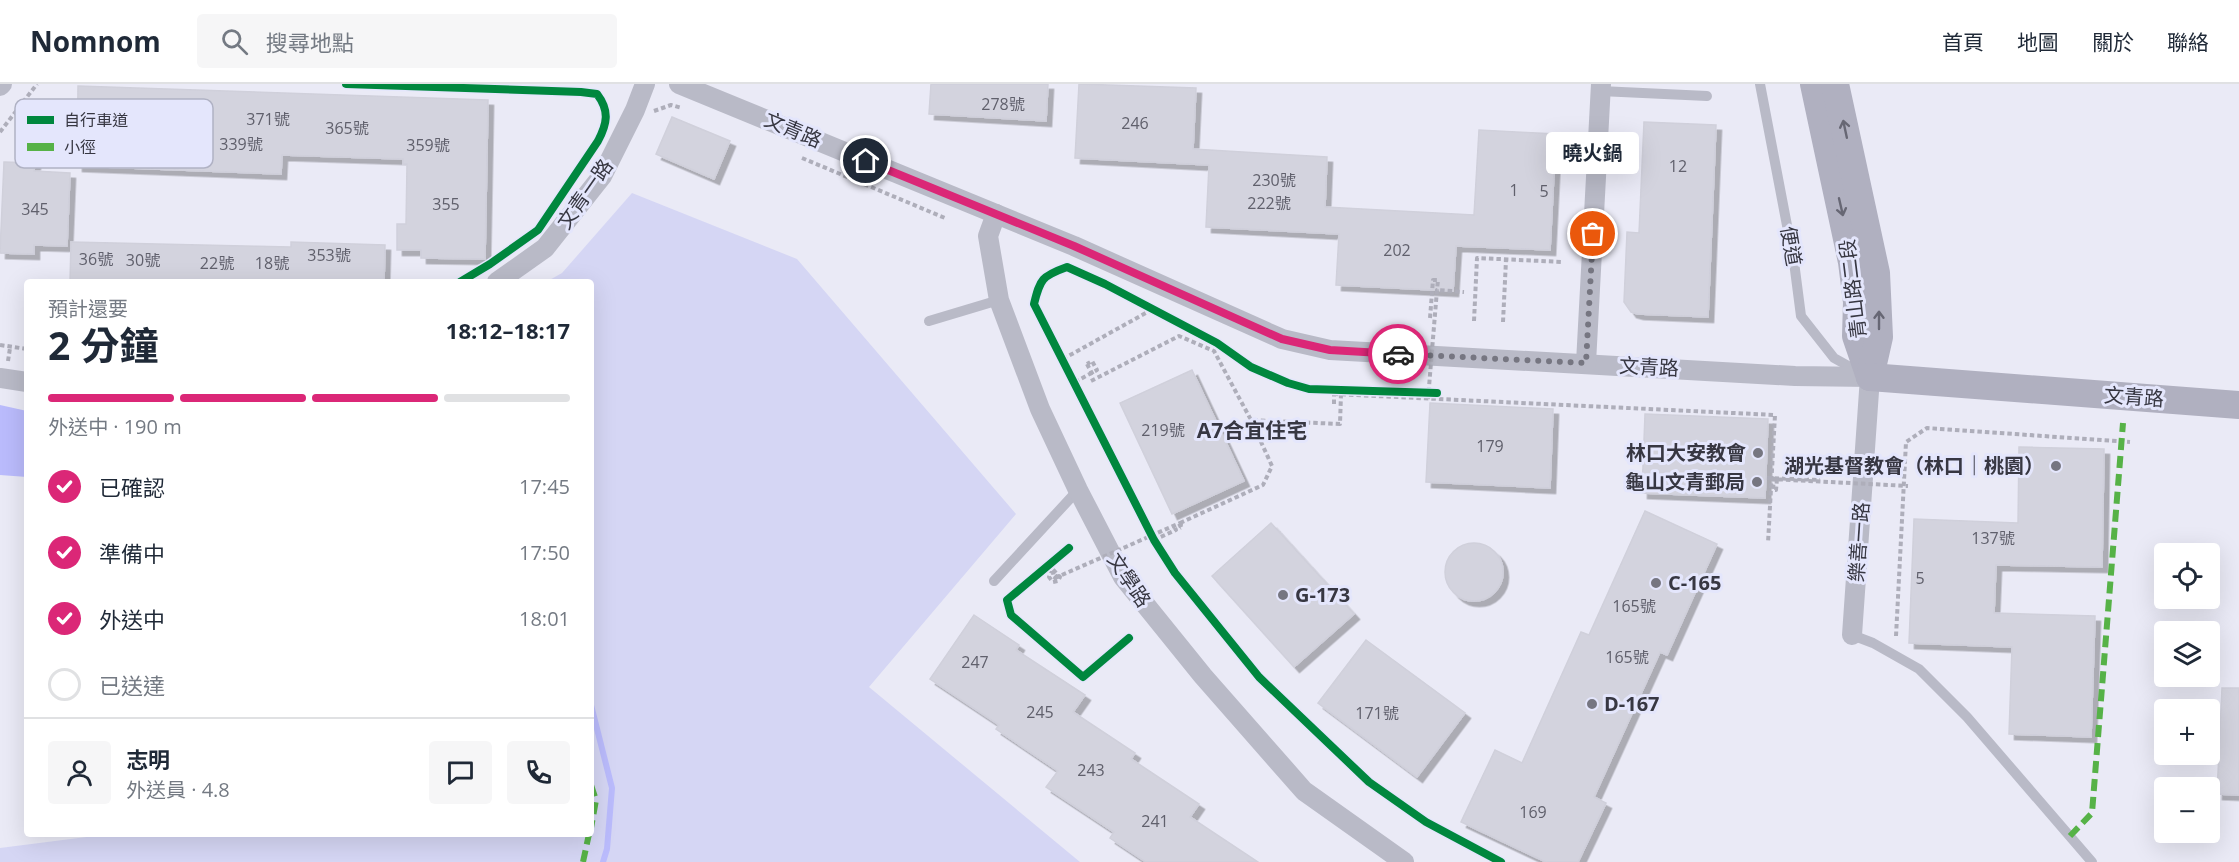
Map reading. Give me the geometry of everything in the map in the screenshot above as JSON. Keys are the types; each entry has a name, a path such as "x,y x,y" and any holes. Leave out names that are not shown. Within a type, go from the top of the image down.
{"street":[{"name":"文青一路","path":"494,273 545,248 602,176 635,110 645,84"},
{"name":"文青路","path":"679,84 1074,246 1282,339 1330,350 1795,376 1870,378 2239,405"},
{"name":"青山路二段","path":"1814,84 1852,262 1857,302 1856,336 1870,378"},
{"name":"青山路二段","path":"1835,84 1876,273 1879,337 1870,378"},
{"path":"1586,363 1600,88"},
{"name":"文學路","path":"996,214 988,236 999,300 1040,409 1078,490 1123,577 1203,676 1304,791 1404,862"},
{"path":"3,372 24,381"},
{"name":"樂善一路","path":"1852,635 1870,378"}],"lane":[{"name":"便道","path":"1760,84 1794,262 1801,316 1834,358 1870,378"},
{"path":"1600,88 1707,96"},
{"path":"929,321 999,300"},
{"path":"994,581 1078,490"},
{"path":"1852,635 1873,643 1919,669 1967,717 2092,862"}],"path":[{"path":"25,99 37,84"},
{"path":"346,84 597,94 607,116 606,126"},
{"path":"649,114 671,105 687,109"},
{"path":"0,132 15,113"},
{"path":"572,180 592,151"},
{"path":"794,154 945,218"},
{"path":"1474,321 1476,258 1563,262"},
{"path":"1503,322 1506,260"},
{"path":"1437,393 1309,389 1282,381 1251,367 1217,343 1105,284 1067,267 1052,272 1039,283 1034,303 1154,540 1175,573 1258,677 1370,782 1426,822 1501,862"},
{"path":"471,279 494,273"},
{"path":"1428,399 1438,280 1433,280 1430,318"},
{"path":"1437,290 1464,292"},
{"path":"1063,359 1152,309"},
{"path":"1075,382 1097,370 1092,361 1087,364 1094,379 1179,336 1215,351 1251,420 1272,466 1263,485 1154,540"},
{"path":"0,345 24,349"},
{"path":"3,372 10,348"},
{"path":"1334,404 1334,394 1341,394 1775,415 1768,543"},
{"path":"1251,420 1340,424 1341,394"},
{"path":"1896,636 1906,485 1906,442 1927,428 2130,441"},
{"path":"1772,478 1820,480"},
{"path":"1772,478 1906,485"},
{"path":"1048,564 1058,574 1181,526"},
{"path":"1069,548 1007,600 1011,615 1083,677 1129,638"}],"shaded area":[{"path":"632,193 797,259 1016,514 869,687 1080,862 0,862 0,848 86,837 594,837 594,279 551,279 562,273"}],"water":[{"path":"0,405 24,410 24,477 0,475"}],"building":[{"path":"931,84 1048,84 1046,121 929,114"},
{"path":"1079,84 1196,88 1193,149 1327,157 1325,207 1474,215 1479,130 1556,134 1550,250 1456,246 1453,291 1336,285 1339,234 1206,227 1209,165 1075,158"},
{"path":"78,86 488,100 485,259 421,258 421,250 397,250 397,224 406,224 407,164 403,164 403,159 282,155 281,174 128,168 213,168 213,99 78,99"},
{"path":"672,117 730,141 714,179 656,154"},
{"path":"1644,122 1716,125 1708,317 1638,314 1631,312 1624,302 1627,232 1639,233"},
{"path":"4,162 15,162 15,168 70,173 67,246 34,245 34,254 0,253"},
{"path":"71,242 291,247 291,242 385,245 384,279 70,279"},
{"path":"1192,370 1244,481 1172,514 1120,403"},
{"path":"1430,403 1553,409 1550,488 1426,482"},
{"path":"1645,414 1768,419 1765,498 1642,493"},
{"path":"2019,447 2104,449 2102,567 1996,565 1994,613 2095,616 2091,737 2009,734 2012,647 1909,643 1914,519 2018,523"},
{"path":"1645,511 1717,544 1667,655 1660,652 1594,797 1606,803 1578,862 1546,862 1461,822 1495,750 1522,763 1581,632 1589,635"},
{"name":"G-173","path":"1271,523 1354,614 1294,667 1212,576"},
{"path":"1468,543 1480,543 1495,551 1503,566 1503,578 1495,593 1480,601 1468,601 1453,593 1445,578 1445,566 1453,551"},
{"path":"974,615 1019,645 1016,650 1085,695 1073,712 1135,753 1131,759 1199,804 1190,817 1258,862 1146,862 1110,838 1114,832 1046,787 1058,771 996,729 999,725 930,679"},
{"path":"1366,640 1465,713 1417,777 1318,703"},
{"path":"2222,688 2239,688 2239,795 2220,794 2220,777 2218,777"}],"waterway":[{"path":"594,717 612,788 607,849 603,862"}],"marked path":[{"path":"2070,836 2092,813 2123,423"},
{"path":"594,794 596,800 594,811"},
{"path":"583,862 588,837"}],"cycle path":[{"path":"346,84 581,92 597,94 601,100 606,118 601,135 538,230 465,279"},
{"path":"1437,393 1309,389 1288,383 1251,367 1217,343 1105,284 1067,267 1052,273 1043,280 1034,304 1154,540 1175,573 1259,677 1369,782 1426,822 1501,862"},
{"path":"1069,548 1007,600 1011,615 1083,677 1129,638"}],"way so far":[{"path":"1398,354 1586,363 1593,234"}],"place":[{"name":"曉火鍋","path":"1593,234"},
{"name":"林口大安教會","path":"1758,453"},
{"name":"湖光基督教會（林口｜桃園）","path":"2056,466"},
{"name":"龜山文青郵局","path":"1757,482"},
{"name":"C-165","path":"1656,583"},
{"name":"G-173","path":"1283,595"},
{"name":"D-167","path":"1592,704"}],"district":[{"name":"A7合宜住宅","path":"1252,431"}],"route":[{"path":"866,161 1074,246 1282,339 1330,350 1398,354"}]}
